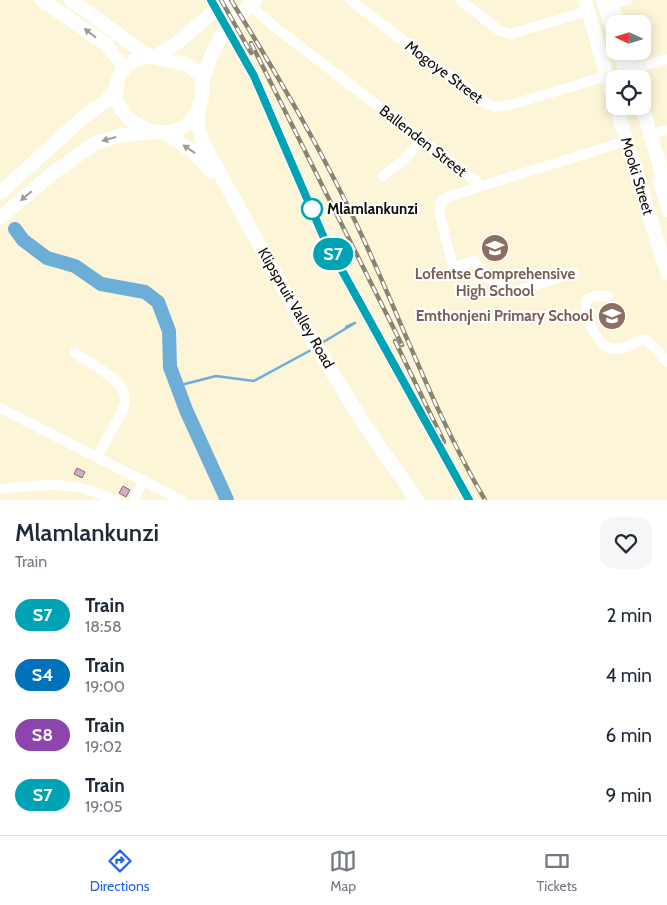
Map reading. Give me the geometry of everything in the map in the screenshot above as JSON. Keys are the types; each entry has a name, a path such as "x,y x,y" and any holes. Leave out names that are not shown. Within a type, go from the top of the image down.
{"main road":[{"path":"42,0 107,45 123,67"},
{"path":"71,0 151,57"},
{"path":"151,57 192,30 227,0"},
{"path":"202,84 216,42 227,26 256,0"},
{"path":"607,2 614,15"},
{"name":"Mooki Street","path":"588,4 608,70"},
{"path":"0,218 53,173 95,143 122,136 161,132 189,124 196,117 202,97 202,84 198,72 188,65 151,57 133,60 123,67 119,76 117,99 120,107 141,125 161,132"},
{"path":"0,193 37,158 108,99 117,88"},
{"name":"Klipspruit Valley Road","path":"199,107 198,125 203,143 300,328"},
{"name":"Mooki Street","path":"618,115 667,273"},
{"name":"Mooki Street","path":"645,115 667,190"},
{"name":"Klipspruit Valley Road","path":"161,132 196,154 210,169 324,367 417,500"},
{"name":"Klipspruit Valley Road","path":"324,367 363,438 407,500"}],"street":[{"name":"Ballenden Street","path":"248,0 254,9 275,27 482,186 626,141"},
{"name":"Mogoye Street","path":"350,0 488,105 495,107 510,105 606,82"},
{"path":"460,0 500,31 511,34 588,4"},
{"path":"609,15 607,2 627,0"},
{"path":"644,70 667,59"},
{"name":"Mooki Street","path":"624,115 667,255"},
{"name":"Mooki Street","path":"638,115 667,212"},
{"path":"651,134 667,130"},
{"path":"383,176 403,161 420,140"},
{"path":"482,186 450,196 441,202 439,212 453,267 474,261 486,277 513,292 574,274"},
{"path":"608,296 595,296 587,299 585,308 588,318 604,346 612,349 626,348 644,339 654,346 667,362"},
{"path":"75,353 117,380 126,393 126,405 97,456"},
{"path":"0,408 180,500"},
{"path":"134,500 144,480"},
{"path":"0,489 65,484 89,489 116,500"}],"building":[{"path":"77,468 85,472 82,478 74,474"},
{"path":"123,486 130,490 126,497 119,493"}],"waterway":[{"path":"15,229 23,240 47,258 75,266 101,284 145,292 158,302 169,331 170,367 186,410 227,500"},
{"path":"320,344 355,323 346,327"},
{"path":"177,386 216,376 254,381 313,349"}],"railway":[{"path":"211,0 254,76 334,257 469,500"},
{"path":"221,0 251,53"},
{"path":"231,0 321,153 368,249 437,408 485,500"},
{"path":"251,43 402,345"},
{"path":"395,341 444,442"}],"train":[{"name":"S7","path":"211,0 235,40 264,97 324,238 469,500"}],"place":[{"name":"Mlamlankunzi","path":"312,209"},
{"name":"Lofentse Comprehensive High School","path":"495,248"},
{"name":"Emthonjeni Primary School","path":"612,316"}]}
